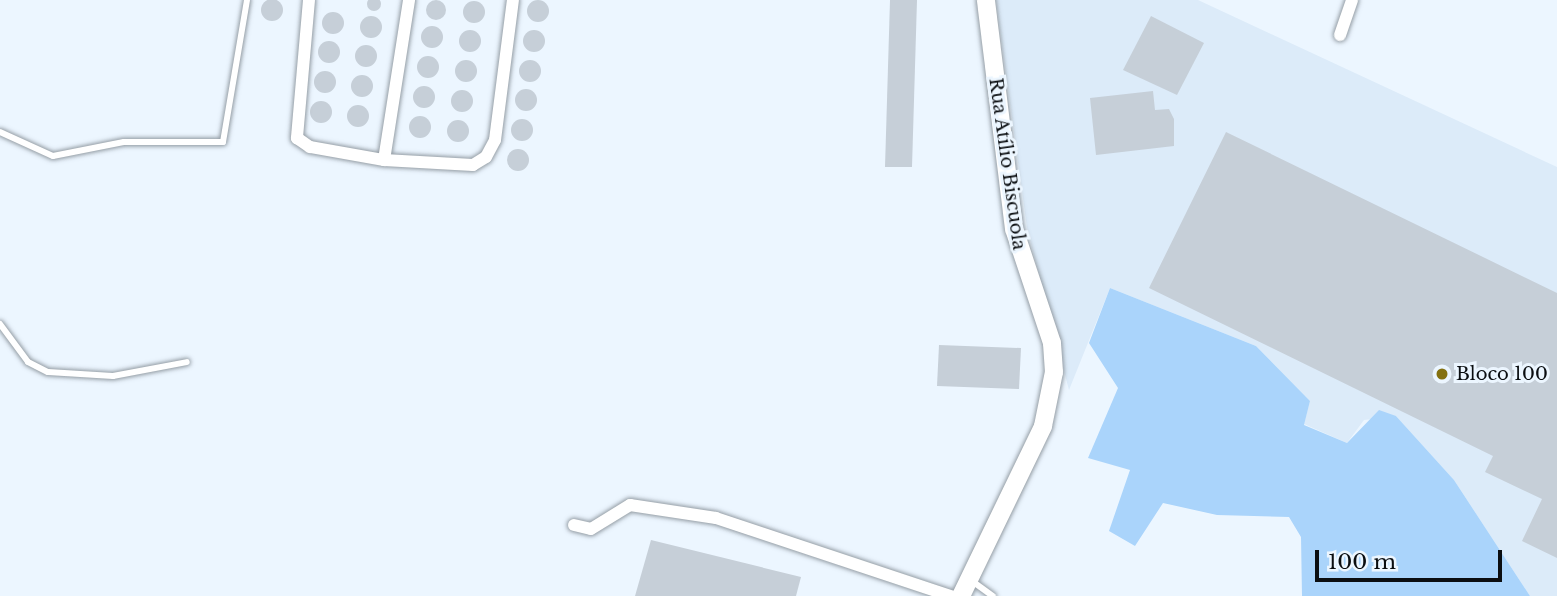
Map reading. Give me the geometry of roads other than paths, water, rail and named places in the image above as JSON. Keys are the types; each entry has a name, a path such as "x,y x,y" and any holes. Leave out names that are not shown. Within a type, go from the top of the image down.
{"street":[{"path":"309,0 297,138 310,147 384,160 473,165 486,157 495,140 513,0"},
{"path":"384,160 409,0"},
{"name":"Rua Atílio Biscuola","path":"961,596 1042,426 1054,372 1052,343 1014,229 986,0"},
{"path":"1340,34 1352,0"},
{"path":"574,525 591,529 630,505 716,518 951,596"}],"lane":[{"path":"0,132 53,156 124,142 223,142 247,0"},
{"path":"0,324 28,362 48,372 113,376 187,362"},
{"path":"969,579 993,596"}],"place":[{"name":"Bloco 100","path":"1442,374"}]}
